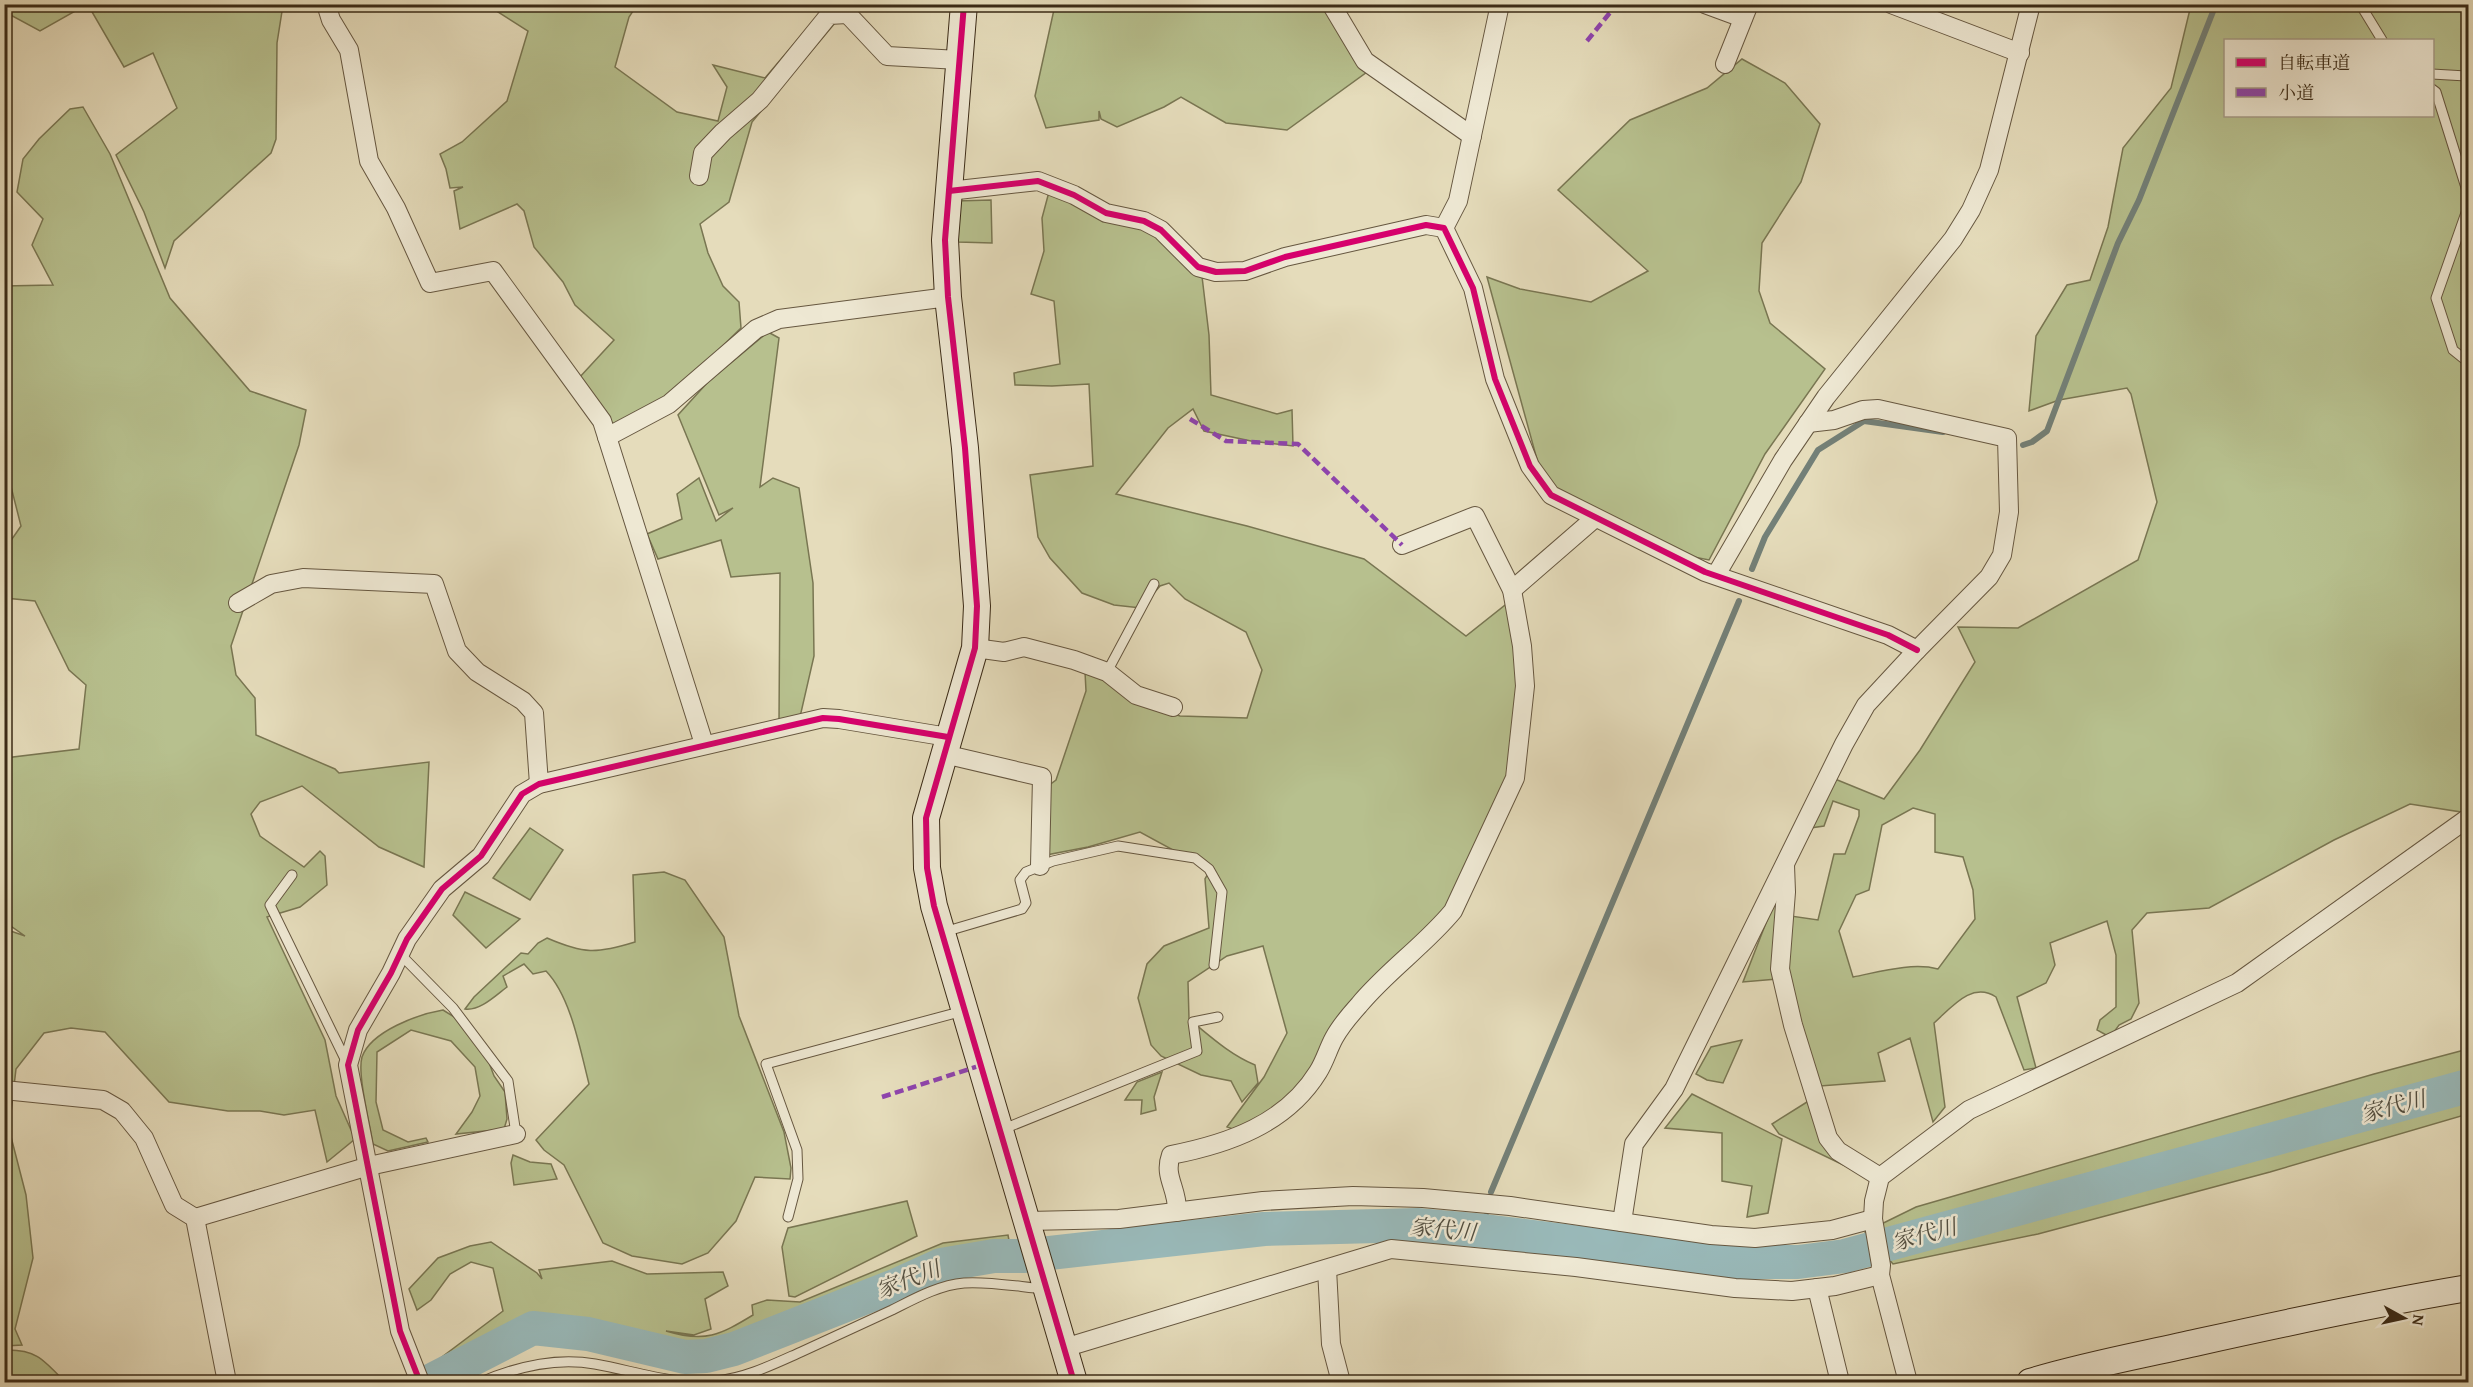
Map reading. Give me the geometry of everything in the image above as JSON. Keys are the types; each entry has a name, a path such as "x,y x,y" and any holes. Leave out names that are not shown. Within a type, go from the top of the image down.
{"street":[{"path":"326,4 331,20 349,50 369,161 396,208 430,283 494,271 602,421 704,744"},
{"path":"964,4 945,240 948,297 977,606 975,648 930,800 925,834 927,868 942,933 1074,1383"},
{"path":"1331,4 1365,61 1472,136"},
{"path":"1444,228 1458,201 1500,4"},
{"path":"1705,4 1746,11 1725,64"},
{"path":"1891,4 1912,8 2020,53"},
{"path":"1716,575 1784,460 1826,397 1953,239 1971,210 1989,170 2031,4"},
{"path":"699,176 702,153 760,100 829,15 843,9 887,56 959,60"},
{"path":"949,191 1038,182 1074,195 1106,213 1144,221 1161,230 1198,267 1216,272 1245,272 1285,257 1425,225 1444,228"},
{"path":"1444,228 1473,288 1496,379 1530,466 1551,495 1716,575 1888,635 1917,650"},
{"path":"607,437 669,404 756,329 779,319 948,297"},
{"path":"1622,1222 1634,1144 1674,1089 1785,860 1866,705 1989,578 2002,555 2009,512 2007,438 1878,409 1834,420 1808,423"},
{"path":"1177,1212 1178,1199 1166,1167 1171,1155 1200,1149 1247,1134 1277,1117 1300,1095 1318,1072 1335,1036 1360,1004 1438,929 1453,911 1515,778 1525,686 1522,646 1512,590 1474,516 1402,546"},
{"path":"1512,590 1595,518"},
{"path":"238,603 271,584 303,578 434,584 457,651 477,672 523,701 534,713 539,784"},
{"path":"975,648 1004,652 1024,647 1074,660 1107,672 1136,695 1173,707"},
{"path":"418,1379 400,1331 348,1065 358,1030 391,973 399,953 442,889 481,856 522,794 539,784 704,744 822,718 839,719 946,746 1042,777 1040,867"},
{"path":"1908,1383 1881,1270 1874,1226 1874,1201 1881,1177 1970,1110 2237,983 2469,818"},
{"path":"1785,860 1786,892 1780,969 1792,1025 1809,1071 1828,1138 1838,1150 1881,1177"},
{"path":"4,1090 103,1100 122,1111 144,1138 174,1205 195,1218 226,1383"},
{"path":"195,1218 369,1166 516,1134"},
{"path":"1029,1225 1119,1219 1263,1201 1353,1196 1423,1198 1510,1206 1711,1236 1755,1238 1874,1226"},
{"path":"1064,1348 1391,1249 1564,1266 1736,1288 1792,1291 1817,1288 1881,1270"},
{"path":"1327,1269 1331,1344 1341,1383"},
{"path":"1817,1288 1840,1383"},
{"path":"2030,1383 2092,1374 2369,1305 2469,1288"}],"lane":[{"path":"2360,4 2381,39"},
{"path":"2434,74 2466,76 2469,73"},
{"path":"2434,90 2469,194"},
{"path":"2469,207 2436,298 2453,350 2469,362"},
{"path":"1107,672 1154,584"},
{"path":"942,933 1022,909 1026,903 1020,880 1026,872 1053,861 1118,846 1195,858 1209,868 1222,892 1214,964"},
{"path":"292,875 270,905 348,1065"},
{"path":"399,953 453,1008 508,1081 516,1134"},
{"path":"788,1216 798,1179 797,1150 766,1064 965,1010"},
{"path":"1001,1130 1197,1052 1193,1022 1218,1017"},
{"path":"481,1383 510,1371 539,1364 567,1361 595,1364 685,1382 714,1382 766,1367 929,1292 964,1283 1046,1282"}],"green space":[{"path":"4,5 86,5 40,31 5,12"},
{"path":"88,5 283,5 277,43 276,139 271,153 174,241 165,268 144,212 116,155 177,108 153,53 124,67"},
{"path":"487,5 637,5 629,17 615,67 677,112 718,121 727,87 713,65 765,78 827,5 830,5 840,17 752,122 729,202 700,224 708,253 723,286 739,302 741,328 669,398 614,425 578,379 614,340 575,305 563,282 534,247 524,211 517,204 460,229 454,191 463,187 450,188 440,154 462,142 507,101 528,31"},
{"path":"1055,5 1331,5 1367,72 1287,130 1226,123 1181,97 1164,107 1117,127 1101,119 1099,111 1099,120 1046,128 1035,96"},
{"path":"2191,5 2468,5 2468,813 2410,804 2334,840 2209,908 2147,913 2132,930 2139,1003 2131,1019 2119,1025 2108,1036 2097,1030 2100,1020 2116,1007 2116,955 2107,921 2050,943 2055,965 2046,983 2017,997 2036,1068 2024,1070 1996,997 1979,992 1963,998 1934,1023 1945,1107 1933,1122 1910,1038 1878,1053 1885,1081 1820,1086 1786,979 1791,916 1818,920 1834,854 1845,854 1859,816 1859,810 1833,801 1824,826 1810,828 1835,779 1884,799 1920,750 1975,662 1958,627 2018,628 2138,560 2157,502 2131,394 2127,388 2059,400 2029,411 2036,336 2067,285 2090,280 2108,227 2123,148 2171,88","holes":["1913,808 1935,814 1935,852 1963,857 1973,890 1975,919 1938,969 1907,967 1853,977 1839,931 1856,895 1869,890 1882,825"]},
{"path":"1742,59 1785,83 1820,124 1801,182 1762,243 1759,291 1770,323 1825,369 1765,454 1709,560 1664,551 1544,485 1487,277 1520,289 1591,302 1648,271 1558,190 1630,120 1707,88"},
{"path":"83,107 110,154 170,298 250,391 306,410 299,445 231,646 236,675 255,698 256,735 335,769 339,773 429,762 424,867 379,847 302,786 260,802 251,814 260,836 304,867 320,851 325,856 327,885 300,907 267,917 325,1040 336,1096 355,1139 327,1162 315,1110 284,1115 260,1111 228,1111 169,1102 105,1032 71,1028 44,1033 16,1069 9,1129 26,1195 33,1258 15,1329 22,1345 5,1346 5,929 25,936 5,925 5,758 79,749 86,685 69,670 35,601 5,598 5,549 21,526 5,463 4,286 53,285 32,245 43,219 17,192 23,159 39,139 70,109"},
{"path":"1050,188 1161,230 1201,268 1209,335 1211,395 1277,414 1292,410 1293,446 1251,441 1204,431 1193,409 1168,428 1116,494 1247,526 1364,559 1466,636 1509,602 1522,708 1515,778 1443,923 1345,1022 1317,1074 1247,1134 1227,1127 1264,1077 1287,1033 1263,946 1227,956 1188,982 1189,1019 1228,1050 1255,1065 1258,1083 1242,1102 1231,1081 1201,1075 1161,1056 1151,1045 1138,998 1147,964 1164,946 1209,928 1205,879 1210,870 1140,832 1088,847 1046,855 1048,786 1056,780 1086,691 1085,672 1104,677 1135,700 1180,716 1247,718 1262,670 1246,632 1185,599 1169,583 1160,586 1141,608 1114,605 1082,593 1050,558 1038,537 1030,475 1093,466 1089,384 1015,385 1014,373 1060,364 1054,301 1031,294 1044,251 1042,218"},
{"path":"991,200 992,243 958,242 956,201"},
{"path":"768,332 779,338 760,487 773,478 799,488 813,583 814,656 800,717 779,723 780,573 731,577 721,540 658,559 647,534 682,519 677,494 699,478 716,521 733,508 719,515 678,415 708,382"},
{"path":"530,828 563,850 530,900 493,878"},
{"path":"664,872 685,880 724,937 739,1016 784,1132 791,1168 790,1179 755,1177 736,1221 708,1253 682,1264 632,1256 603,1243 564,1165 544,1150 536,1140 589,1084 568,1009 555,982 546,971 533,974 524,964 503,976 507,987 482,1005 465,1009 474,997 521,953 528,954 538,943 547,938 590,951 610,949 635,942 633,875"},
{"path":"1780,887 1777,979 1743,982"},
{"path":"465,892 520,919 486,948 453,915"},
{"path":"443,1010 459,1020 485,1052 494,1076 505,1092 507,1119 504,1129 456,1134 480,1096 475,1067 451,1041 411,1030 377,1052 376,1102 383,1130 408,1142 426,1138 428,1142 388,1151 373,1144 362,1087 362,1057 375,1039 397,1025 421,1015"},
{"path":"1742,1040 1723,1083 1707,1080 1696,1074 1711,1047"},
{"path":"2468,1049 2468,1114 2270,1172 2038,1234 1893,1264 1865,1232 1916,1207 2374,1074"},
{"path":"1162,1072 1154,1097 1156,1110 1141,1114 1142,1100 1125,1100 1137,1082"},
{"path":"1803,1072 1829,1148 1860,1173 1779,1134 1772,1124 1807,1102"},
{"path":"1692,1094 1782,1139 1768,1213 1747,1217 1752,1186 1722,1181 1722,1133 1665,1128"},
{"path":"513,1155 530,1162 551,1164 557,1179 514,1185 511,1163"},
{"path":"907,1201 917,1236 795,1297 789,1296 782,1247 788,1228"},
{"path":"1008,1235 1010,1246 965,1258 962,1277 859,1308 716,1368 637,1359 541,1333 498,1348 450,1382 427,1382 422,1372 503,1311 493,1268 471,1262 450,1274 431,1300 417,1310 409,1289 438,1258 470,1246 491,1242 537,1273 542,1279 539,1270 612,1261 647,1274 723,1272 728,1286 705,1299 711,1329 694,1335 666,1331 680,1335 702,1336 721,1332 741,1322 753,1315 752,1305 767,1300 800,1302 943,1243"},
{"path":"5,1350 24,1351 39,1357 65,1382 5,1382"},
{"path":"619,1374 647,1382 584,1382 583,1376"}],"waterway":[{"path":"2023,445 2032,442 2047,431 2118,243 2139,200 2216,4"},
{"path":"1752,569 1765,537 1818,450 1864,421 1943,432"},
{"path":"1491,1192 1739,601"},
{"name":"家代川","path":"428,1382 533,1328 588,1334 685,1357 706,1356 734,1349 897,1285 941,1265 994,1256 1023,1256 1264,1229 1417,1225 1485,1231 1734,1262 1798,1262 1845,1256 2468,1086"},
{"path":"1485,1231 1486,1216"}],"marked path":[{"path":"1587,41 1617,4"},
{"path":"1190,419 1226,441 1298,444 1402,545"},
{"path":"882,1097 982,1065"}],"cycle path":[{"path":"964,4 945,240 948,297 965,448 977,606 975,648 926,818 927,868 934,906 1074,1382"},
{"path":"949,191 1038,181 1074,195 1106,213 1144,221 1161,230 1198,267 1216,272 1245,271 1285,257 1426,225 1444,228 1473,288 1495,379 1530,466 1551,495 1705,572 1888,635 1917,650"},
{"path":"420,1382 400,1331 348,1065 358,1030 391,973 407,939 442,889 481,856 522,794 539,784 823,718 948,737"}]}
